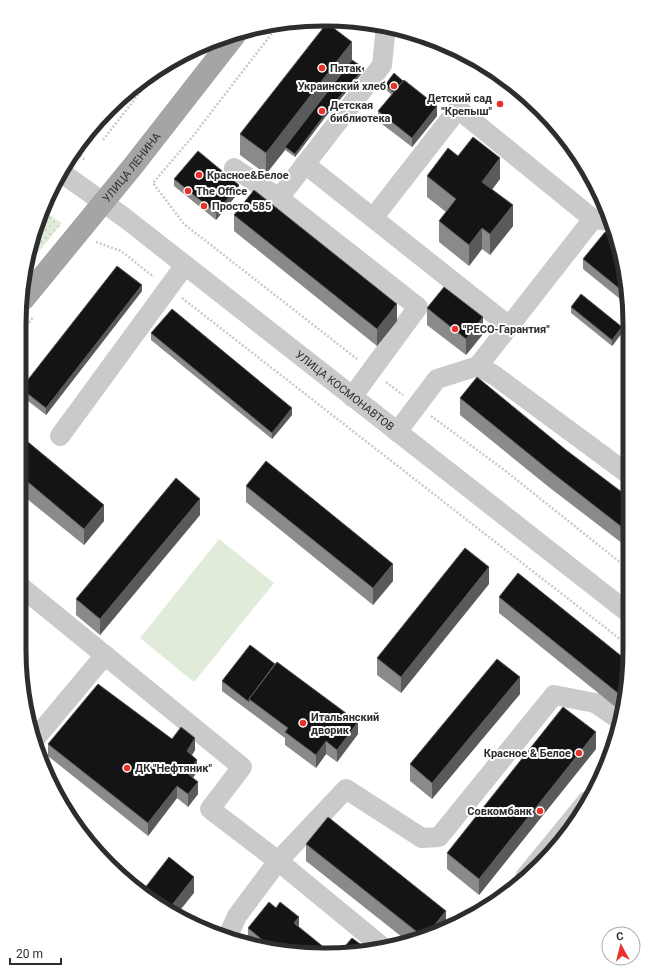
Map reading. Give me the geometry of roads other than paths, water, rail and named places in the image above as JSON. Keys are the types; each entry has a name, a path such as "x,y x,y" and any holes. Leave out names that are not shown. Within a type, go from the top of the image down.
{"main road":[{"name":"УЛИЦА ЛЕНИНА","path":"28,294 133,166 230,42"}],"street":[{"path":"279,198 382,65 385,32"},
{"path":"373,218 458,109 602,220 509,326 478,366 437,379 397,432"},
{"path":"305,164 509,326"},
{"path":"234,168 279,198 418,307 352,397"},
{"name":"УЛИЦА КОСМОНАВТОВ","path":"66,176 103,201 623,609"},
{"path":"60,436 185,265"},
{"path":"478,366 494,375 623,470"},
{"path":"26,591 242,767 210,809 278,861 377,943"},
{"path":"39,735 104,655"},
{"path":"230,932 236,916 278,861 346,789 422,838 439,837 554,695 595,703 615,717"}],"place":[{"name":"Пятак","path":"322,68"},
{"name":"Украинский хлеб","path":"394,86"},
{"name":"Детский сад \"Крепыш\"","path":"500,104"},
{"name":"Детская библиотека","path":"322,111"},
{"name":"Красное&Белое","path":"199,175"},
{"name":"The Office","path":"188,191"},
{"name":"Просто 585","path":"204,206"},
{"name":"\"РЕСО-Гарантия\"","path":"455,329"},
{"name":"Итальянский дворик","path":"303,723"},
{"name":"Красное & Белое","path":"579,753"},
{"name":"ДК \"Нефтяник\"","path":"127,768"},
{"name":"Совкомбанк","path":"540,811"}]}
